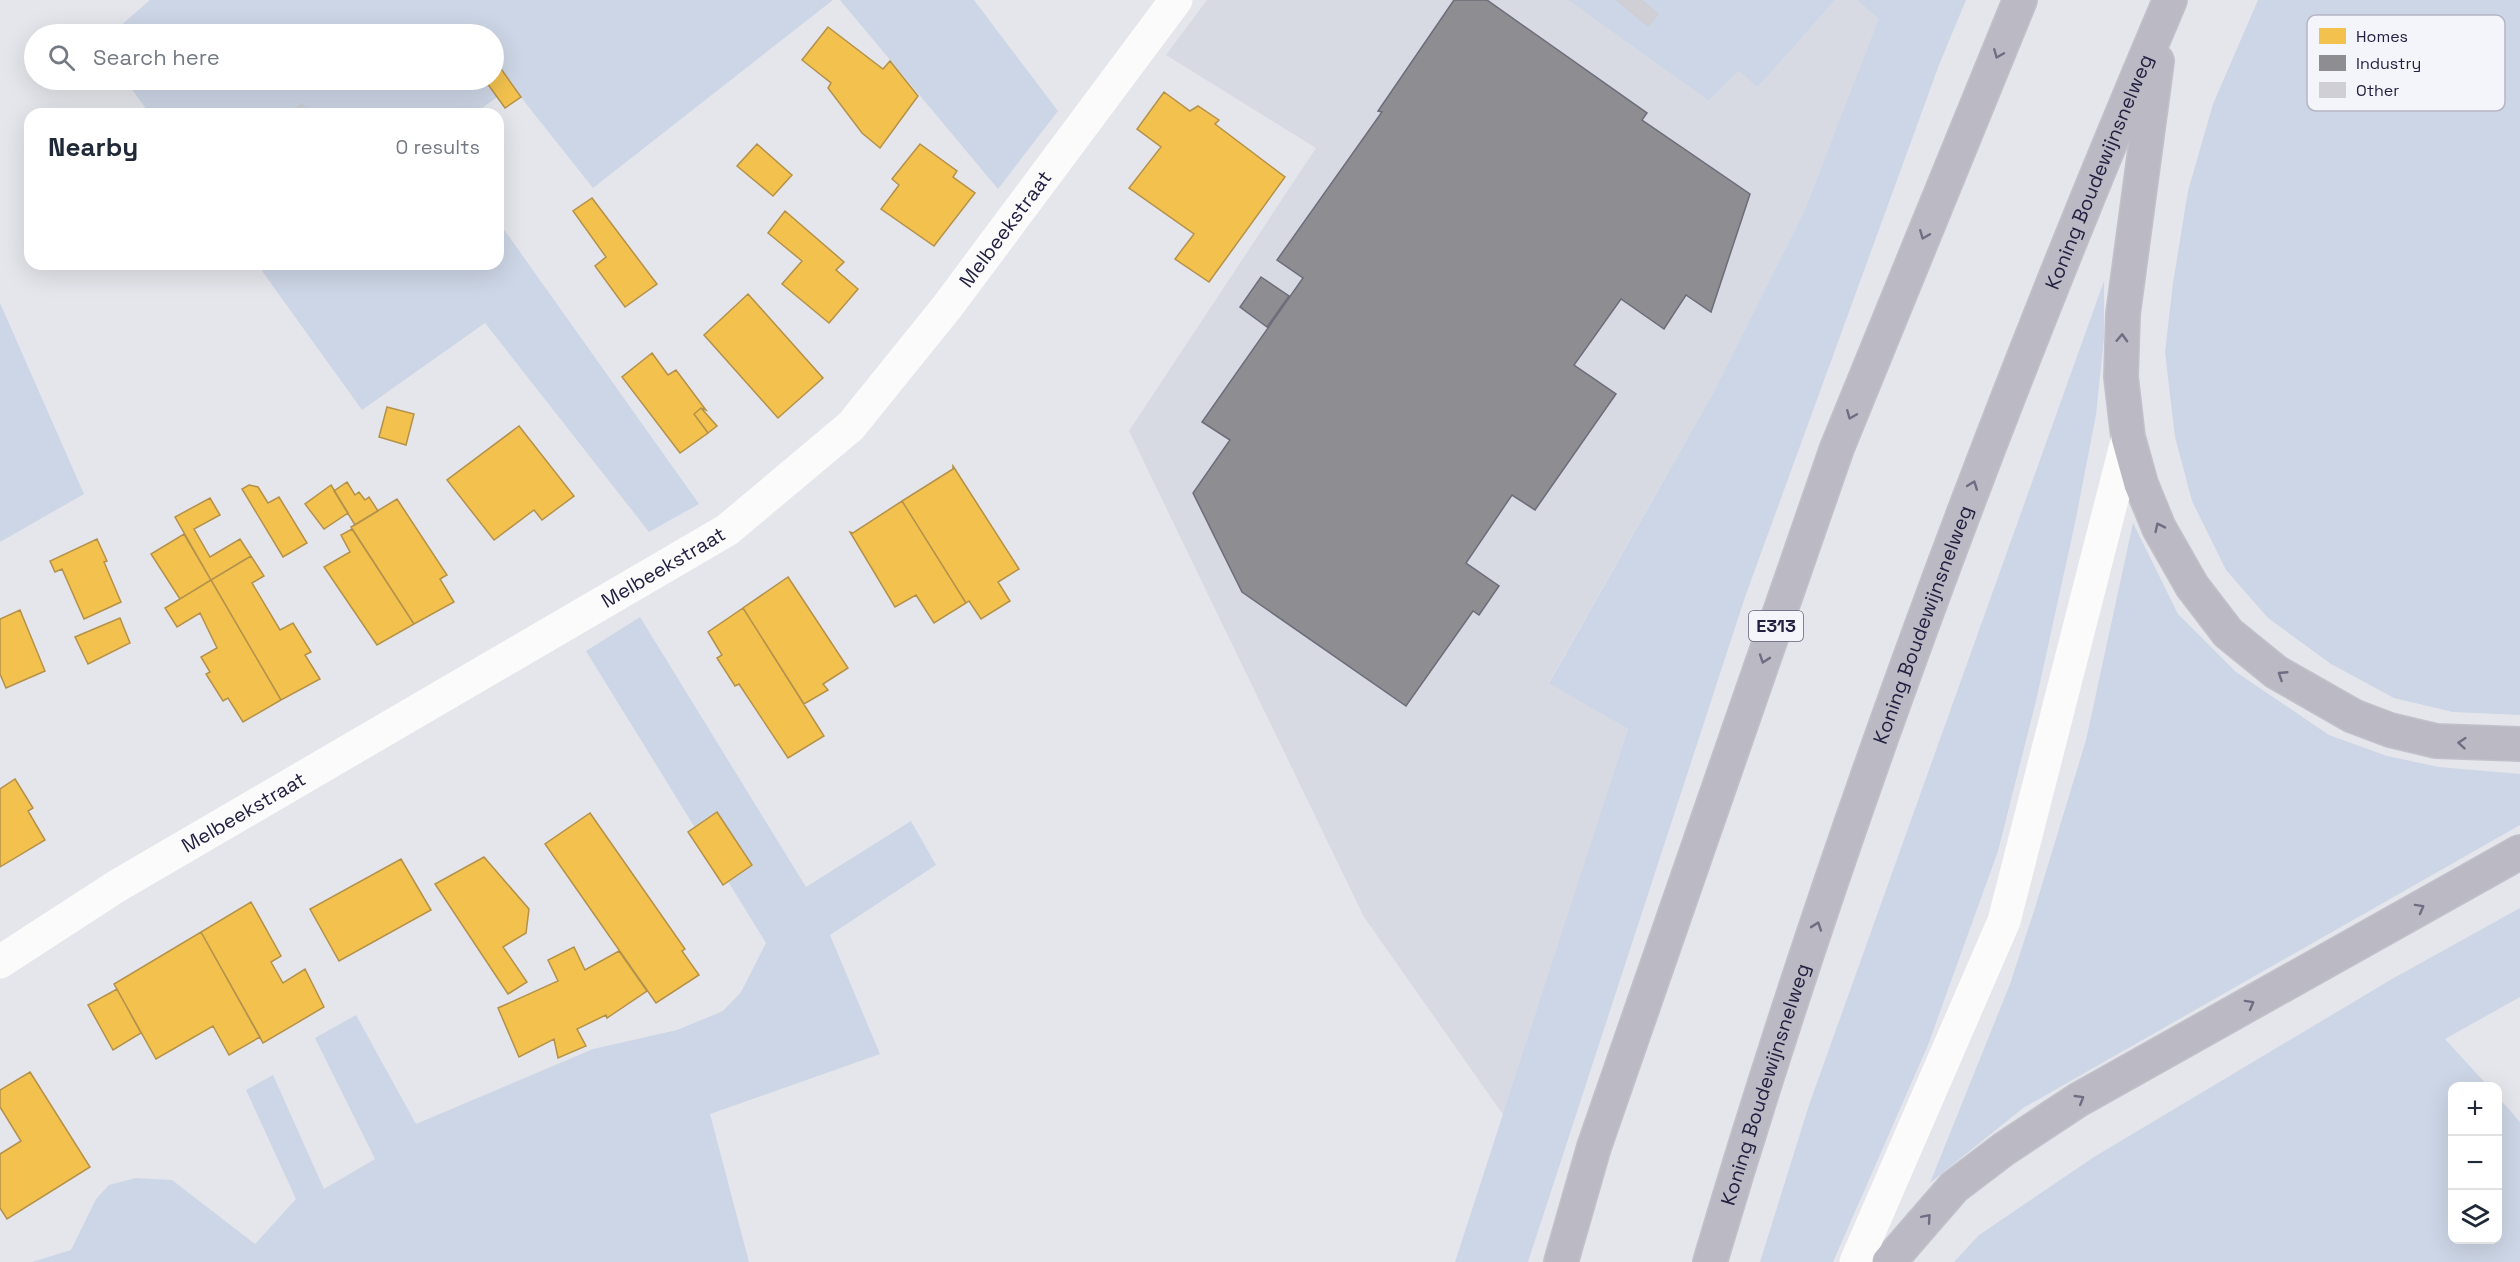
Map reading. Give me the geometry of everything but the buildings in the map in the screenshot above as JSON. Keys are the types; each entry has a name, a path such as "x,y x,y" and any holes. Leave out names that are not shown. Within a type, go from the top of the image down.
{"highway":[{"name":"E313","path":"1561,1262 1594,1147 1838,448 2020,0"},
{"path":"2167,7 2123,314 2121,377 2128,437 2141,484 2159,528 2192,586 2228,633 2276,672 2353,716 2390,730 2436,741 2520,744"},
{"name":"Koning Boudewijnsnelweg","path":"1710,1262 1752,1121 1870,770 1981,465 2167,7"},
{"path":"1889,1262 1954,1187 2004,1149 2078,1100 2520,852"}],"street":[{"name":"Melbeekstraat","path":"0,962 117,886 727,530 851,426 947,307 1176,0"},
{"path":"1856,1262 2004,921 2128,437"}],"shaded area":[{"path":"150,0 833,0 593,188 512,86 482,108 146,108 132,90 504,90 504,24 122,24"},
{"path":"840,0 974,0 1058,111 998,189"},
{"path":"1207,0 1568,0 1709,101 1739,71 1759,86 1835,0 1857,0 1880,19 1804,212 1711,397 1549,682 1628,729 1504,1116 1364,917 1129,431 1316,148 1166,55"},
{"path":"1568,0 1835,0 1758,87 1739,71 1709,101"},
{"path":"1857,0 1966,0 1939,65 1745,597 1528,1262 1455,1262 1628,729 1549,683 1711,397 1804,212 1879,19"},
{"path":"2258,0 2520,0 2520,715 2453,712 2394,698 2331,664 2268,618 2226,570 2192,501 2175,437 2165,352 2173,283 2188,191 2213,104"},
{"path":"504,229 699,504 649,532 485,323 362,410 261,270 504,270"},
{"path":"2104,281 2104,338 2096,415 2036,701 1998,851 1928,1045 1833,1262 1760,1262 1809,1105"},
{"path":"0,303 84,494 0,542"},
{"path":"2133,523 2178,614 2236,672 2329,735 2387,756 2439,767 2520,774 2520,825 2023,1108 1930,1183 2010,984 2034,911 2086,740"},
{"path":"640,617 806,887 911,821 936,865 830,935 880,1054 710,1114 749,1262 32,1262 71,1250 96,1199 109,1185 136,1178 172,1180 255,1244 296,1199 246,1090 273,1075 324,1189 375,1159 315,1038 356,1015 416,1124 593,1049 677,1030 723,1011 741,992 766,943 586,651"},
{"path":"2520,908 2520,997 2445,1039 2484,1082 2448,1082 2448,1244 2502,1244 2502,1102 2520,1122 2520,1262 1954,1262 1979,1235 2094,1157 2392,979"}]}
